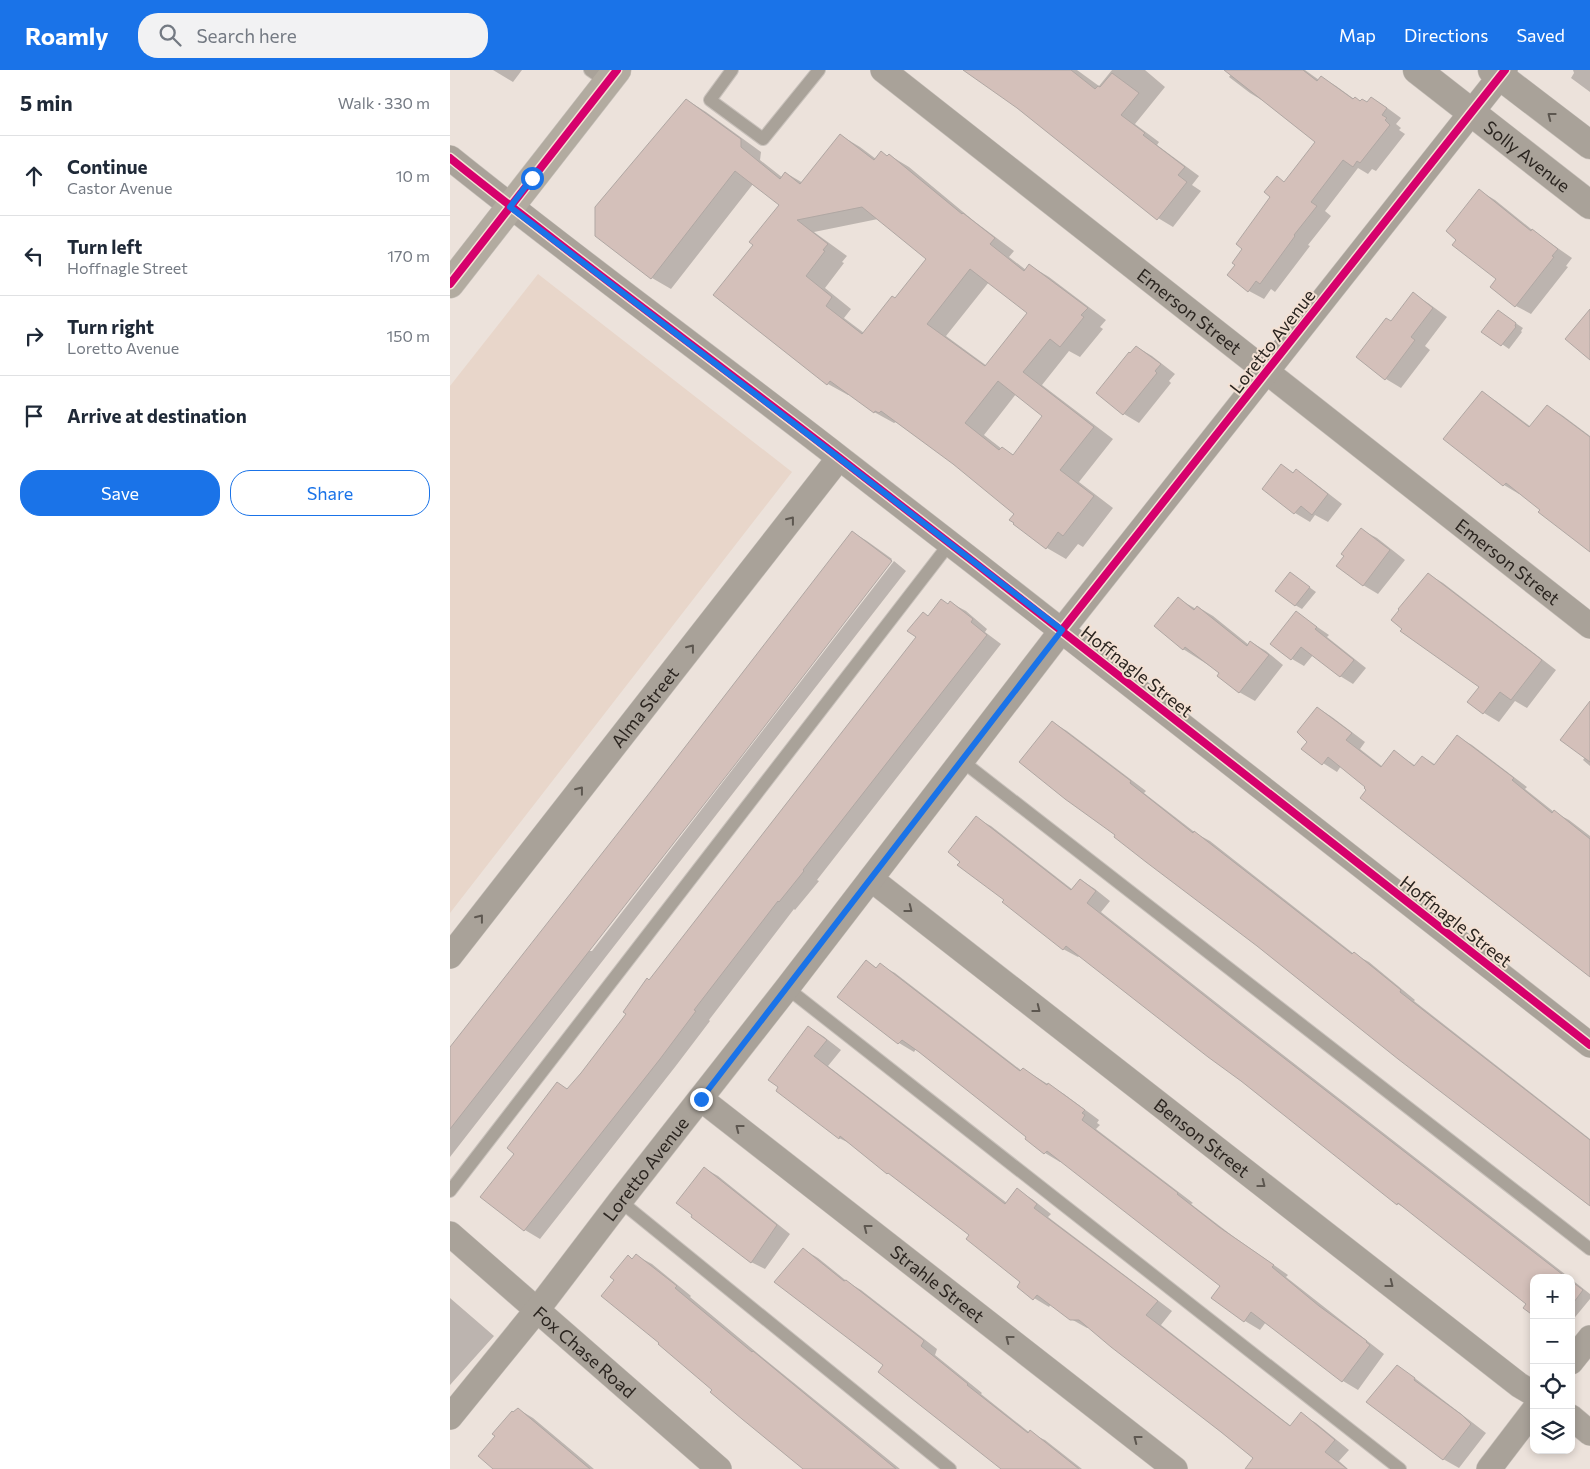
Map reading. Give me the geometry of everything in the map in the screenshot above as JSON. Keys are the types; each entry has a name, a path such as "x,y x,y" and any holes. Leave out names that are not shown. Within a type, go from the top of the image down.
{"main road":[{"path":"450,284 510,207 605,74"}],"street":[{"name":"Emerson Street","path":"882,70 1590,626"},
{"name":"Solly Avenue","path":"1417,70 1590,205"},
{"name":"Loretto Avenue","path":"450,1417 537,1310 1062,630 1472,113 1499,72"},
{"path":"1499,72 1590,146"},
{"name":"Hoffnagle Street","path":"450,158 510,207 1062,630 1590,1046"},
{"name":"Alma Street","path":"450,956 839,458"},
{"name":"Benson Street","path":"871,879 1519,1385 1530,1392"},
{"name":"Strahle Street","path":"701,1099 1175,1469"},
{"name":"Fox Chase Road","path":"450,1234 719,1469"},
{"path":"1575,1357 1590,1338"},
{"path":"1489,1469 1530,1415"},
{"path":"1575,1420 1590,1433"}],"lane":[{"path":"732,70 710,100 763,139 819,70"},
{"path":"450,1191 950,543"},
{"path":"962,761 1590,1250"},
{"path":"787,988 1400,1469"},
{"path":"620,1201 950,1469"}],"shaded area":[{"path":"538,274 792,472 450,913 450,386"}],"building":[{"path":"963,70 1071,70 1095,89 1098,86 1100,87 1112,73 1139,93 1121,115 1145,133 1143,135 1185,167 1178,175 1187,182 1157,220 1017,108"},
{"path":"1224,70 1303,70 1317,81 1321,76 1353,99 1355,97 1360,101 1362,99 1367,102 1371,97 1387,108 1382,115 1387,118 1385,120 1390,125 1360,163 1357,161 1353,167 1343,160 1311,202 1317,206 1260,284 1256,281 1248,292 1227,275 1235,265 1232,263 1242,249 1236,244 1270,197 1264,192 1277,176 1284,182 1315,142"},
{"path":"686,99 741,139 741,147 780,179 785,172 800,184 840,134 874,160 881,151 887,156 889,154 962,214 995,238 990,244 1024,271 1029,264 1088,308 1081,315 1084,317 1060,347 1050,339 1023,372 1094,427 1060,470 1094,496 1063,536 1058,532 1046,549 1009,520 1014,514 953,464 881,411 879,413 875,411 874,413 830,381 827,385 713,295 753,245 749,242 779,205 735,171 651,279 595,236 595,207","holes":["862,207 926,259 895,298 892,296 862,334 826,306 832,297 806,276 828,244 797,220","970,269 1027,313 985,366 927,324","998,381 1042,416 1013,455 1002,447 999,450 965,423"]},
{"path":"1479,189 1531,231 1532,229 1558,249 1552,256 1554,257 1515,307 1490,287 1496,279 1452,245 1456,240 1446,231"},
{"path":"1413,292 1433,308 1411,337 1415,340 1385,380 1356,357 1386,318 1391,321"},
{"path":"1590,309 1590,360 1565,339"},
{"path":"1498,310 1516,323 1516,327 1501,346 1481,332"},
{"path":"1136,346 1161,364 1155,371 1157,373 1123,415 1096,393"},
{"path":"1482,391 1529,427 1547,405 1590,437 1590,552 1538,512 1540,510 1506,483 1503,486 1443,439"},
{"path":"1281,464 1293,473 1296,469 1328,494 1312,515 1301,506 1294,514 1262,489"},
{"path":"1361,528 1390,550 1363,586 1336,566 1344,556 1341,554"},
{"path":"852,531 892,561 450,1129 450,1047"},
{"path":"1290,572 1310,587 1295,606 1275,591"},
{"path":"1428,573 1542,660 1511,700 1500,692 1483,714 1467,702 1479,687 1400,631 1402,629 1391,620"},
{"path":"1178,597 1194,610 1197,606 1247,646 1250,641 1269,655 1239,693 1217,676 1219,673 1185,647 1183,650 1154,626"},
{"path":"941,599 948,604 950,601 973,619 971,622 987,635 804,871 778,901 694,1010 696,1011 660,1059 524,1231 480,1197 514,1154 507,1148 557,1082 567,1089 581,1073 626,1014 623,1012 647,978 649,980 916,637 907,631 923,612 928,616"},
{"path":"1296,611 1354,660 1340,677 1301,647 1291,660 1270,644"},
{"path":"1590,701 1590,762 1560,740"},
{"path":"1317,707 1352,733 1346,740 1381,767 1394,750 1414,766 1422,756 1434,765 1457,735 1514,778 1512,780 1552,813 1554,810 1590,839 1590,977 1360,798 1366,790 1365,787 1328,757 1322,765 1301,749 1307,742 1297,732"},
{"path":"1052,721 1131,781 1130,783 1193,833 1194,831 1352,954 1354,952 1401,990 1400,992 1590,1140 1590,1206 1398,1059 1257,946 1019,762"},
{"path":"976,816 1071,890 1080,879 1096,891 1087,903 1562,1274 1530,1274 1530,1313 1523,1308 1526,1304 1398,1203 1397,1205 1241,1081 1066,946 1063,950 1002,902 1004,900 957,865 960,862 948,852"},
{"path":"866,960 876,968 880,963 1020,1071 1023,1068 1047,1085 1048,1083 1085,1110 1082,1113 1085,1115 1082,1120 1178,1193 1219,1227 1274,1265 1272,1267 1319,1306 1367,1341 1370,1345 1342,1382 1251,1312 1244,1322 1211,1298 1220,1286 1047,1151 1044,1154 1025,1139 1026,1137 919,1052 902,1040 898,1044 837,997"},
{"path":"808,1026 827,1040 814,1056 1005,1204 1017,1188 1037,1204 1034,1208 1158,1301 1146,1315 1290,1426 1301,1412 1335,1440 1325,1452 1347,1469 1245,1469 1253,1458 1221,1432 1079,1320 1070,1320 1037,1295 1033,1300 1017,1287 1020,1282 966,1239 969,1235 887,1174 840,1136 839,1139 776,1091 778,1087 768,1080"},
{"path":"704,1167 777,1225 751,1263 691,1217 692,1215 676,1203"},
{"path":"803,1248 922,1339 924,1341 921,1346 967,1385 1028,1433 1030,1430 1079,1469 1001,1469 878,1372 883,1365 774,1282"},
{"path":"636,1254 677,1286 675,1288 752,1352 896,1469 803,1469 742,1419 710,1392 712,1390 659,1343 601,1296 614,1280 610,1277 628,1255 632,1259"},
{"path":"1575,1284 1583,1290 1575,1301"},
{"path":"1397,1365 1471,1424 1443,1460 1366,1402"},
{"path":"518,1408 590,1469 493,1469 478,1456 495,1436 492,1434 512,1411"}],"cycle path":[{"path":"450,284 617,70"},
{"path":"1062,630 1505,70"},
{"path":"450,158 1123,678 1590,1045"}],"route":[{"path":"532,178 510,207 1062,630 701,1099"}]}
